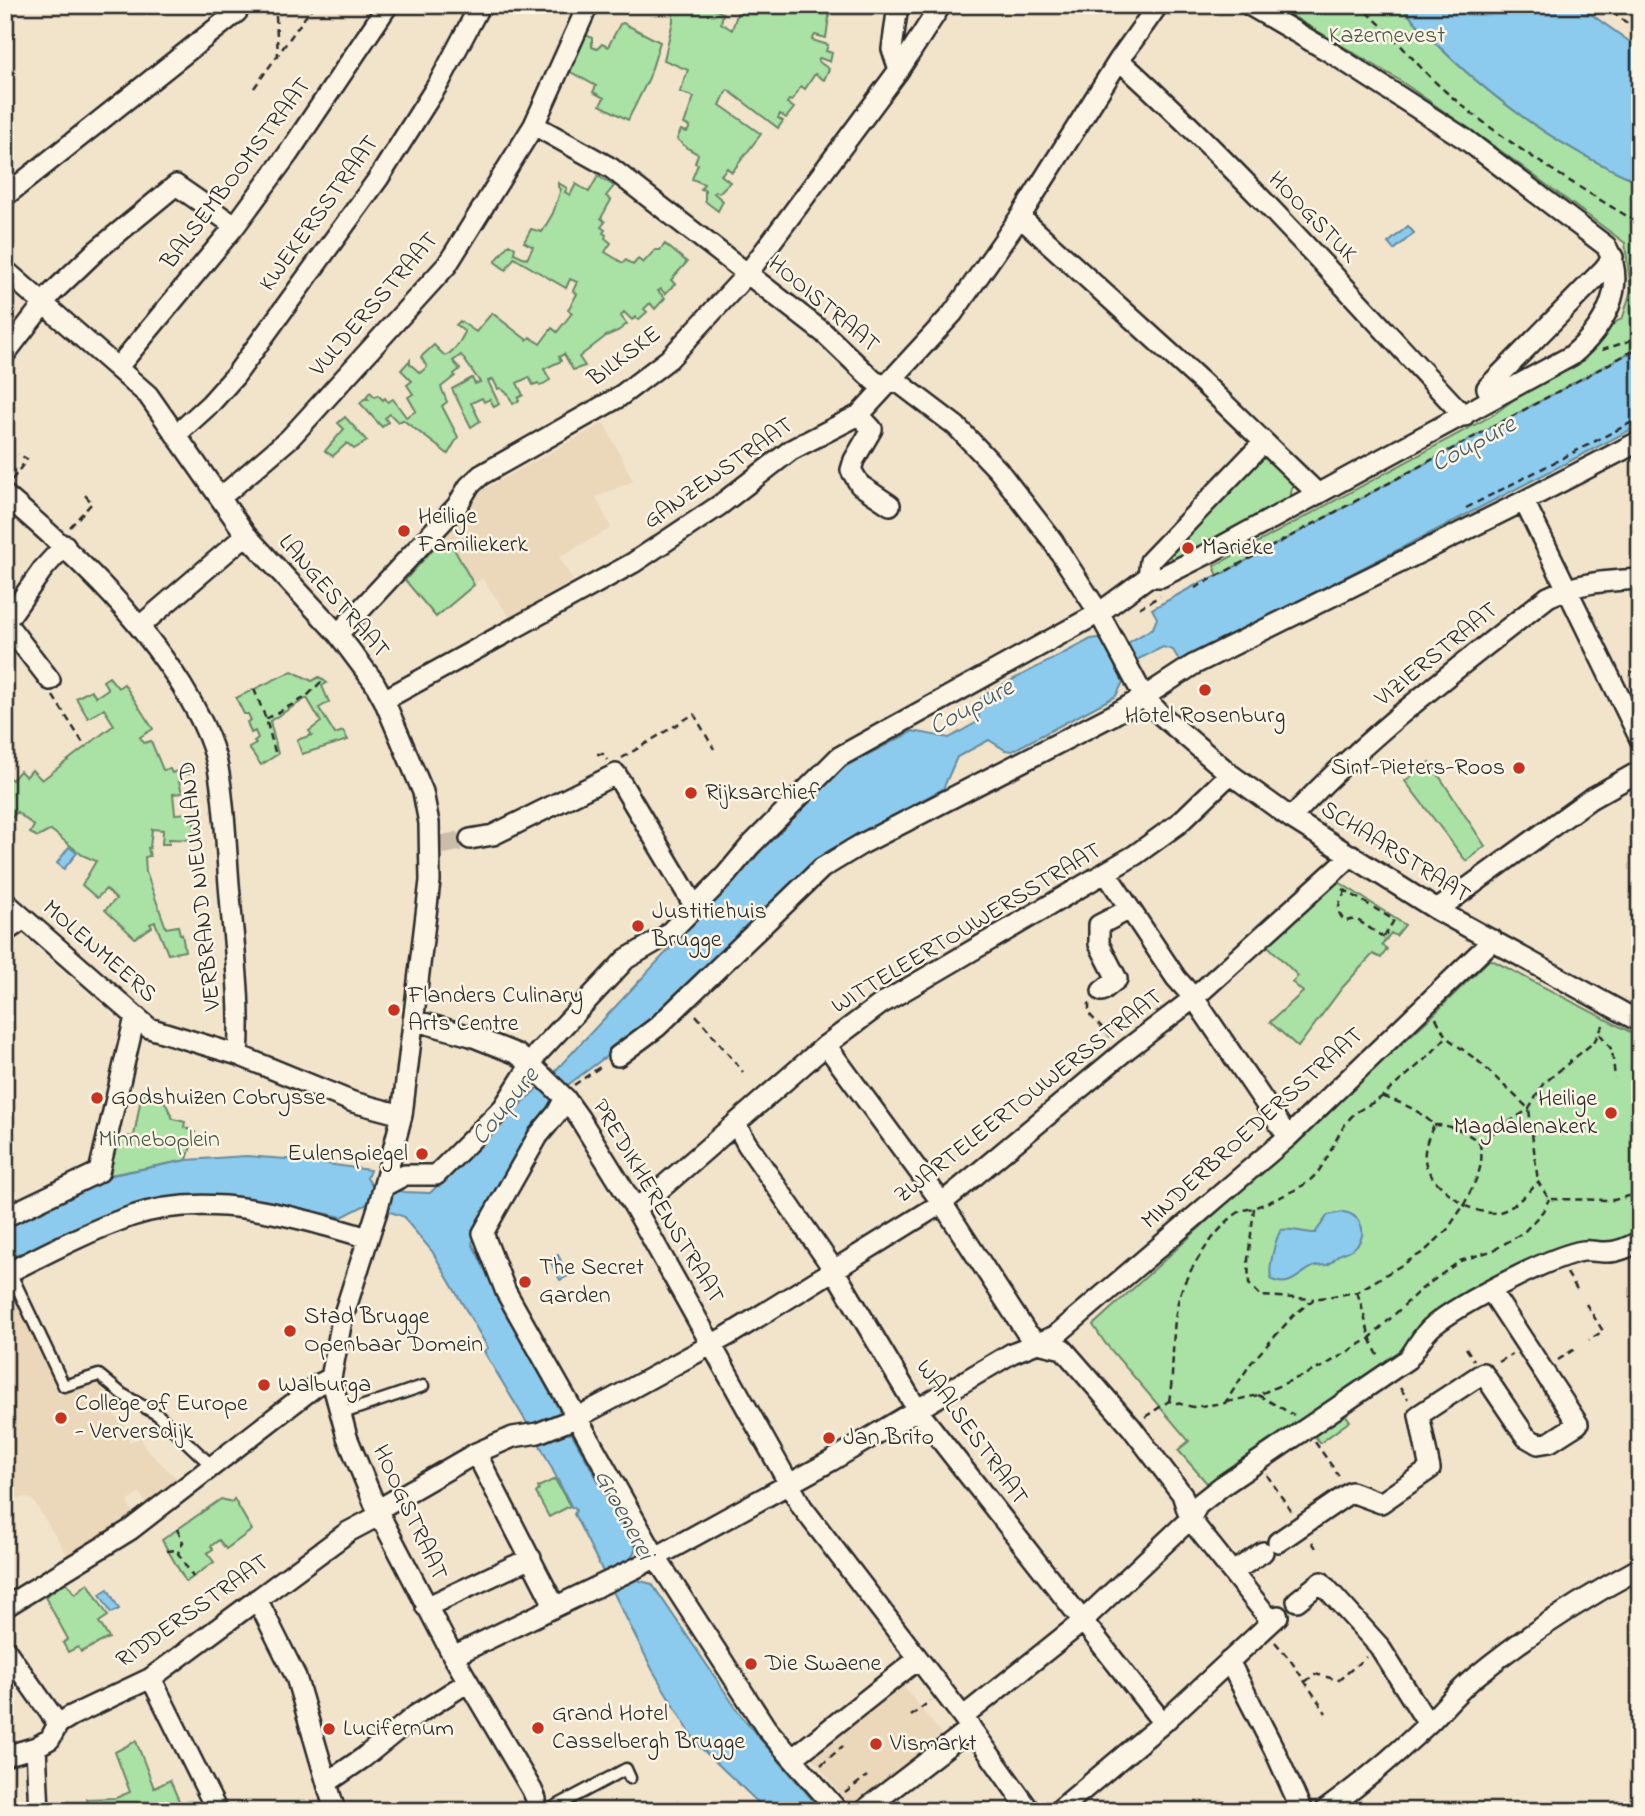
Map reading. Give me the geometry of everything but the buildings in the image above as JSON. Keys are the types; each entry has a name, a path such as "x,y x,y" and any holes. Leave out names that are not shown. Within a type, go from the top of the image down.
{"street":[{"path":"5,196 237,12 242,5"},
{"name":"BALSEMBOOMSTRAAT","path":"118,367 235,226 288,154 388,5"},
{"name":"KWEKERSSTRAAT","path":"176,435 210,404 235,376 378,179 440,80 480,5"},
{"name":"VULDERSSTRAAT","path":"219,498 290,438 447,265 534,125 588,5"},
{"path":"898,5 892,49 899,70"},
{"name":"BILKSKE","path":"338,634 457,506 469,486 494,467 619,397 669,359 748,273 899,70 941,5"},
{"name":"GANZENSTRAAT","path":"384,700 633,563 720,505 790,450 859,415 953,313 1020,217 1119,60 1158,5"},
{"path":"384,1186 405,1175 436,1175 503,1108 530,1064 626,959 667,935 750,846 839,757 1100,613 1148,577 1161,577 1464,416 1571,356 1591,337 1611,303 1615,288 1609,251 1594,235 1465,139 1330,52 1249,5"},
{"name":"HOOGSTUK","path":"1119,60 1173,108 1464,416"},
{"name":"HOOISTRAAT","path":"534,125 611,168 824,333 874,381 881,384 898,382 956,426 998,470 1052,540 1100,613 1116,643"},
{"path":"5,354 52,293 96,251 176,185 235,226"},
{"path":"1020,217 1192,373 1318,494"},
{"path":"1492,399 1487,388 1579,296 1609,251"},
{"name":"LANGESTRAAT","path":"5,270 148,395 246,534 338,634 374,682 423,792 436,845 402,1115 378,1208"},
{"path":"859,415 873,429 854,460 851,470 853,477 879,500 890,505"},
{"path":"618,1056 657,1027 822,868 860,845 1141,690 1640,441"},
{"path":"1148,577 1150,561 1264,442"},
{"name":"VERBRAND NIEUWLAND","path":"6,490 61,542 140,626 169,664 198,712 218,768 240,988 238,1055"},
{"path":"1524,501 1640,738"},
{"path":"140,626 246,534"},
{"path":"51,687 6,623 61,542"},
{"name":"VIZIERSTRAAT","path":"1291,818 1347,762 1386,728 1548,597 1567,587 1640,579"},
{"name":"SCHAARSTRAAT","path":"1116,643 1141,690 1162,716 1230,774 1291,818 1437,910 1640,1022"},
{"path":"1437,910 1590,799 1640,771"},
{"path":"470,839 493,835 616,774 695,907"},
{"name":"WITTELEERTOUWERSSTRAAT","path":"635,1208 650,1198 825,1045 881,1004 1135,855 1178,824 1230,774"},
{"name":"ZWARTELEERTOUWERSSTRAAT","path":"533,1434 568,1421 713,1343 942,1203 1126,1050 1194,998 1352,855"},
{"path":"1106,873 1287,1137"},
{"name":"MOLENMEERS","path":"5,902 149,1028 238,1055 353,1102 402,1115"},
{"path":"1102,992 1117,979 1099,944 1099,925 1130,909"},
{"path":"5,932 24,919"},
{"name":"MINDERBROEDERSSTRAAT","path":"453,1656 636,1567 789,1485 1012,1353 1055,1336 1287,1137 1493,940"},
{"path":"5,1217 99,1172 135,1017"},
{"name":"PREDIKHERENSTRAAT","path":"413,1020 471,1036 517,1054 563,1096 635,1208 713,1343 802,1507 967,1722 1030,1811"},
{"path":"825,1045 942,1203 1026,1332 1038,1343 1063,1349 1130,1427 1182,1494 1190,1519 1271,1622 1163,1723 1058,1811"},
{"path":"563,1096 556,1113 538,1136 483,1233 506,1292 568,1421 766,1728 835,1807"},
{"name":"WAALSESTRAAT","path":"736,1124 834,1270 918,1411 1163,1723"},
{"path":"8,1273 50,1250 99,1229 134,1215 172,1207 205,1204 242,1207 368,1238"},
{"name":"HOOGSTRAAT","path":"378,1208 342,1320 331,1378 340,1414 378,1513 426,1607 532,1790 540,1810"},
{"path":"863,1811 1083,1619 1190,1519 1198,1505 1408,1359 1423,1335 1433,1325 1491,1291 1568,1256 1585,1250 1608,1253 1626,1249 1640,1241"},
{"path":"1233,1572 1301,1526 1345,1484 1381,1503 1430,1469 1419,1415 1483,1373 1526,1437 1538,1444 1550,1442 1578,1424 1491,1291"},
{"path":"5,1608 130,1530 317,1385 331,1378"},
{"name":"RIDDERSSTRAAT","path":"36,1747 50,1739 58,1724 71,1716 151,1678 348,1532 378,1513 476,1453 513,1437 533,1434"},
{"path":"476,1453 554,1605"},
{"path":"426,1607 531,1558"},
{"path":"1324,1811 1357,1787 1428,1724 1473,1678 1546,1624 1640,1568"},
{"path":"1297,1601 1321,1582 1380,1646 1428,1724"},
{"path":"257,1599 296,1677 335,1811"},
{"path":"5,1649 58,1724"},
{"path":"793,1758 918,1659"},
{"path":"1229,1661 1302,1811"},
{"path":"151,1678 217,1811"},
{"path":"328,1782 416,1715 468,1682"},
{"path":"5,1756 36,1747 39,1811"}],"lane":[{"path":"8,1273 64,1386 99,1375 122,1394 158,1415 212,1466"},
{"path":"340,1414 423,1386"},
{"path":"540,1810 626,1769 630,1778"}],"path":[{"path":"1357,5 1394,36 1443,89 1504,138 1567,181 1640,224"},
{"path":"1602,5 1640,32"},
{"path":"254,88 311,9"},
{"path":"276,16 278,57"},
{"path":"1601,351 1629,341 1640,324"},
{"path":"1195,588 1640,347"},
{"path":"6,490 27,459 18,454"},
{"path":"61,542 92,503 84,494"},
{"path":"266,719 306,697 323,680"},
{"path":"51,687 85,746"},
{"path":"254,689 275,752"},
{"path":"616,774 622,756 694,714 715,749"},
{"path":"1325,878 1346,890 1395,920 1385,938 1356,919 1346,921 1342,918 1338,905 1346,890"},
{"path":"1102,992 1087,1005 1089,1014 1126,1050"},
{"path":"1479,1142 1529,1109 1544,1084 1594,1042 1612,1007"},
{"path":"691,1009 743,1072"},
{"path":"1600,1034 1612,1050 1615,1078"},
{"path":"1130,1427 1169,1401 1174,1377 1177,1312 1183,1287 1197,1259 1212,1240 1242,1210 1254,1208 1311,1179 1343,1127 1354,1115 1383,1097 1433,1053 1446,1037 1478,1061 1529,1109 1538,1182 1549,1199"},
{"path":"563,1096 587,1074 618,1056"},
{"path":"1254,1208 1248,1260 1249,1284 1261,1296 1314,1299 1357,1292 1425,1251 1447,1230 1464,1205 1481,1171 1483,1153 1479,1142 1464,1131 1448,1125 1434,1125 1423,1114 1405,1104 1383,1097"},
{"path":"1434,1125 1424,1154 1427,1172 1437,1184 1464,1205 1479,1212 1496,1214 1511,1209 1538,1182"},
{"path":"1549,1199 1614,1200 1640,1193"},
{"path":"1169,1401 1193,1407 1225,1403 1258,1395 1322,1367 1369,1339 1420,1290 1460,1261 1494,1250 1524,1232 1543,1211 1549,1199"},
{"path":"1357,1292 1369,1339 1388,1374"},
{"path":"1225,1403 1251,1363 1294,1315 1314,1299"},
{"path":"1586,1304 1603,1331 1589,1340"},
{"path":"1543,1370 1576,1348"},
{"path":"1258,1395 1292,1413 1345,1484"},
{"path":"1259,1463 1318,1551"},
{"path":"177,1529 183,1542 178,1553"},
{"path":"167,1551 176,1550 193,1577"},
{"path":"1271,1622 1291,1661 1326,1713"},
{"path":"1305,1682 1315,1674 1339,1680 1380,1646"},
{"path":"911,1716 943,1691"},
{"path":"808,1775 843,1746"},
{"path":"835,1807 866,1776"}],"shaded area":[{"path":"604,423 633,481 596,497 611,528 559,557 573,581 510,617 482,578 474,585 454,549 442,537 465,513 479,492"},
{"name":"College of Europe - Verversdijk","path":"7,1279 59,1396 96,1382 106,1389 99,1401 124,1424 129,1442 141,1438 145,1448 177,1479 146,1504 140,1492 127,1503 133,1513 113,1526 114,1529 69,1557 32,1499 20,1499 5,1488"},
{"name":"Vismarkt","path":"900,1682 942,1735 851,1807 810,1754"}],"green space":[{"path":"673,5 714,5 713,9 723,13 721,23 732,30 740,5 816,5 830,10 826,38 815,35 812,40 828,45 826,51 832,53 830,62 820,58 818,61 829,69 824,80 815,74 805,89 801,86 792,101 787,103 794,108 786,118 780,114 778,118 783,121 778,128 728,90 726,92 720,105 761,134 732,172 727,168 721,175 730,182 719,193 714,193 723,201 718,211 705,201 705,190 701,189 704,184 692,179 698,164 695,163 698,154 677,139 681,130 687,132 690,127 684,124 694,97 680,92 688,70 664,60 673,21"},
{"name":"Kazernevest","path":"1274,5 1400,5 1452,59 1510,107 1573,149 1640,182 1640,347 1218,576 1214,566 1493,415 1623,317 1631,290 1625,243 1501,151 1396,78"},
{"path":"623,23 660,42 649,78 628,120 600,105 604,98 593,92 596,86 569,71 584,34 592,38 592,47 597,49 602,44 608,47"},
{"path":"598,176 614,186 606,196 611,200 601,218 605,222 601,227 605,230 605,238 611,243 605,252 623,263 626,260 633,265 638,259 643,263 665,244 687,262 671,280 675,284 665,294 661,289 658,291 665,298 655,309 650,303 644,309 647,312 638,320 636,317 632,320 624,312 621,316 627,324 579,357 585,366 573,370 564,354 559,357 561,361 544,369 550,380 540,386 538,383 533,385 529,377 517,383 523,395 513,404 508,394 498,389 493,379 488,381 499,404 494,407 490,399 484,402 482,398 471,403 480,421 471,427 452,389 472,378 475,384 480,382 461,355 453,361 460,369 441,387 447,402 442,406 458,437 448,454 403,420 398,422 390,414 385,418 388,422 382,427 360,403 368,399 366,397 370,392 388,402 393,399 406,417 416,411 408,397 413,394 407,385 412,381 401,370 410,360 410,364 420,373 427,367 421,357 434,345 445,356 452,352 465,332 456,325 460,321 476,332 492,313 527,340 530,337 540,344 552,328 557,332 572,313 568,310 577,294 573,291 577,282 570,279 566,288 514,258 506,270 495,262 509,244 515,248 514,253 527,259 533,247 524,242 531,229 542,232 553,213 561,189 558,183 567,188 565,192 570,195 576,184 589,192"},
{"path":"345,417 367,441 354,449 347,443 333,456 325,451 344,429 338,423"},
{"path":"1262,451 1293,483 1290,498 1175,561 1165,552"},
{"path":"443,538 454,549 474,585 436,617 405,580"},
{"path":"292,671 312,681 319,677 327,683 322,686 329,702 319,708 335,734 343,731 348,740 302,754 297,740 312,735 309,731 321,722 307,698 270,721 278,754 261,765 249,748 256,744 254,741 258,738 255,731 251,733 247,722 251,720 248,714 244,714 236,698"},
{"path":"109,677 118,688 124,684 153,729 140,737 144,743 151,741 163,770 170,769 172,773 189,766 190,774 181,774 178,778 182,793 173,794 175,814 191,813 195,840 169,839 169,844 162,844 163,830 152,829 148,848 150,856 145,857 146,872 166,928 178,926 185,951 168,954 155,922 135,938 105,910 116,899 106,889 97,898 82,885 96,861 82,855 51,830 38,837 30,833 34,826 17,812 9,821 5,818 5,775 12,780 20,771 26,777 32,770 42,780 114,725 104,709 88,718 76,698 91,690 96,697 108,689 103,681"},
{"path":"1430,762 1485,846 1466,861 1405,781"},
{"path":"1336,880 1405,925 1396,936 1391,933 1382,945 1387,949 1381,958 1373,954 1342,988 1298,1047 1270,1022 1303,992 1292,982 1298,976 1267,945"},
{"path":"1490,959 1640,1037 1640,1233 1611,1247 1559,1254 1411,1350 1212,1489 1178,1450 1189,1441 1105,1343 1093,1325 1431,1017"},
{"name":"Minneboplein","path":"142,1092 163,1098 173,1119 185,1122 184,1127 195,1132 187,1160 110,1175 117,1138 134,1136"},
{"path":"1343,1411 1350,1421 1320,1443 1313,1433"},
{"path":"555,1479 570,1506 549,1517 536,1493 538,1487"},
{"path":"221,1499 232,1502 234,1499 252,1530 226,1549 219,1540 211,1546 213,1549 207,1553 214,1562 186,1582 162,1540"},
{"path":"66,1582 75,1594 88,1583 108,1616 99,1622 109,1638 81,1652 78,1647 68,1652 63,1643 68,1639 45,1597"},
{"path":"136,1741 154,1788 170,1780 183,1810 90,1811 87,1799 116,1798 130,1792 115,1752"}],"water":[{"path":"1400,5 1578,5 1640,49 1640,182 1573,149 1510,107 1452,59"},
{"path":"1408,226 1414,233 1394,250 1388,243"},
{"name":"Coupure","path":"1640,347 1640,425 1211,646 1179,660 1173,650 1163,647 1122,667 1125,678 1116,696 1012,751 1005,750 989,740 957,757 943,789 845,841 814,863 642,1030 569,1084 552,1103 472,1243 506,1313 562,1415 558,1433 572,1434 636,1548 631,1559 640,1581 652,1584 744,1720 822,1811 767,1811 698,1745 652,1669 574,1514 574,1507 572,1508 539,1443 486,1355 484,1351 488,1348 432,1251 405,1217 367,1204 342,1217 294,1207 220,1197 26,1254 19,1253 5,1260 5,1221 103,1177 187,1160 246,1156 299,1160 370,1170 367,1178 371,1184 404,1192 430,1193 556,1070 836,771 913,731 949,738 979,721 978,704 983,695 1091,639 1098,638 1114,651 1153,628 1157,618 1152,609 1205,580 1218,576"},
{"path":"69,847 77,853 64,869 57,863"},
{"path":"1343,1212 1354,1216 1362,1228 1361,1239 1356,1247 1339,1255 1329,1264 1313,1267 1289,1282 1272,1280 1272,1255 1281,1230 1315,1233 1328,1215"},
{"path":"558,1255 568,1276 560,1280 549,1259"},
{"path":"108,1589 119,1609 111,1613 100,1594"}],"tunnel":[{"path":"441,845 470,839"}],"place":[{"name":"Heilige Familiekerk","path":"404,531"},
{"name":"Marieke","path":"1188,548"},
{"name":"Hotel Rosenburg","path":"1205,690"},
{"name":"Sint-Pieters-Roos","path":"1519,768"},
{"name":"Rijksarchief","path":"691,793"},
{"name":"Justitiehuis Brugge","path":"638,926"},
{"name":"Flanders Culinary Arts Centre","path":"394,1010"},
{"name":"Godshuizen Cobrysse","path":"97,1098"},
{"name":"Heilige Magdalenakerk","path":"1611,1113"},
{"name":"Eulenspiegel","path":"422,1154"},
{"name":"The Secret Garden","path":"525,1282"},
{"name":"Stad Brugge Openbaar Domein","path":"290,1331"},
{"name":"Walburga","path":"264,1385"},
{"name":"College of Europe - Verversdijk","path":"61,1418"},
{"name":"Jan Brito","path":"829,1438"},
{"name":"Die Swaene","path":"751,1664"},
{"name":"Grand Hotel Casselbergh Brugge","path":"538,1728"},
{"name":"Lucifernum","path":"329,1729"},
{"name":"Vismarkt","path":"876,1744"}],"water label":[{"name":"Groenerei","path":"623,1515"}]}
